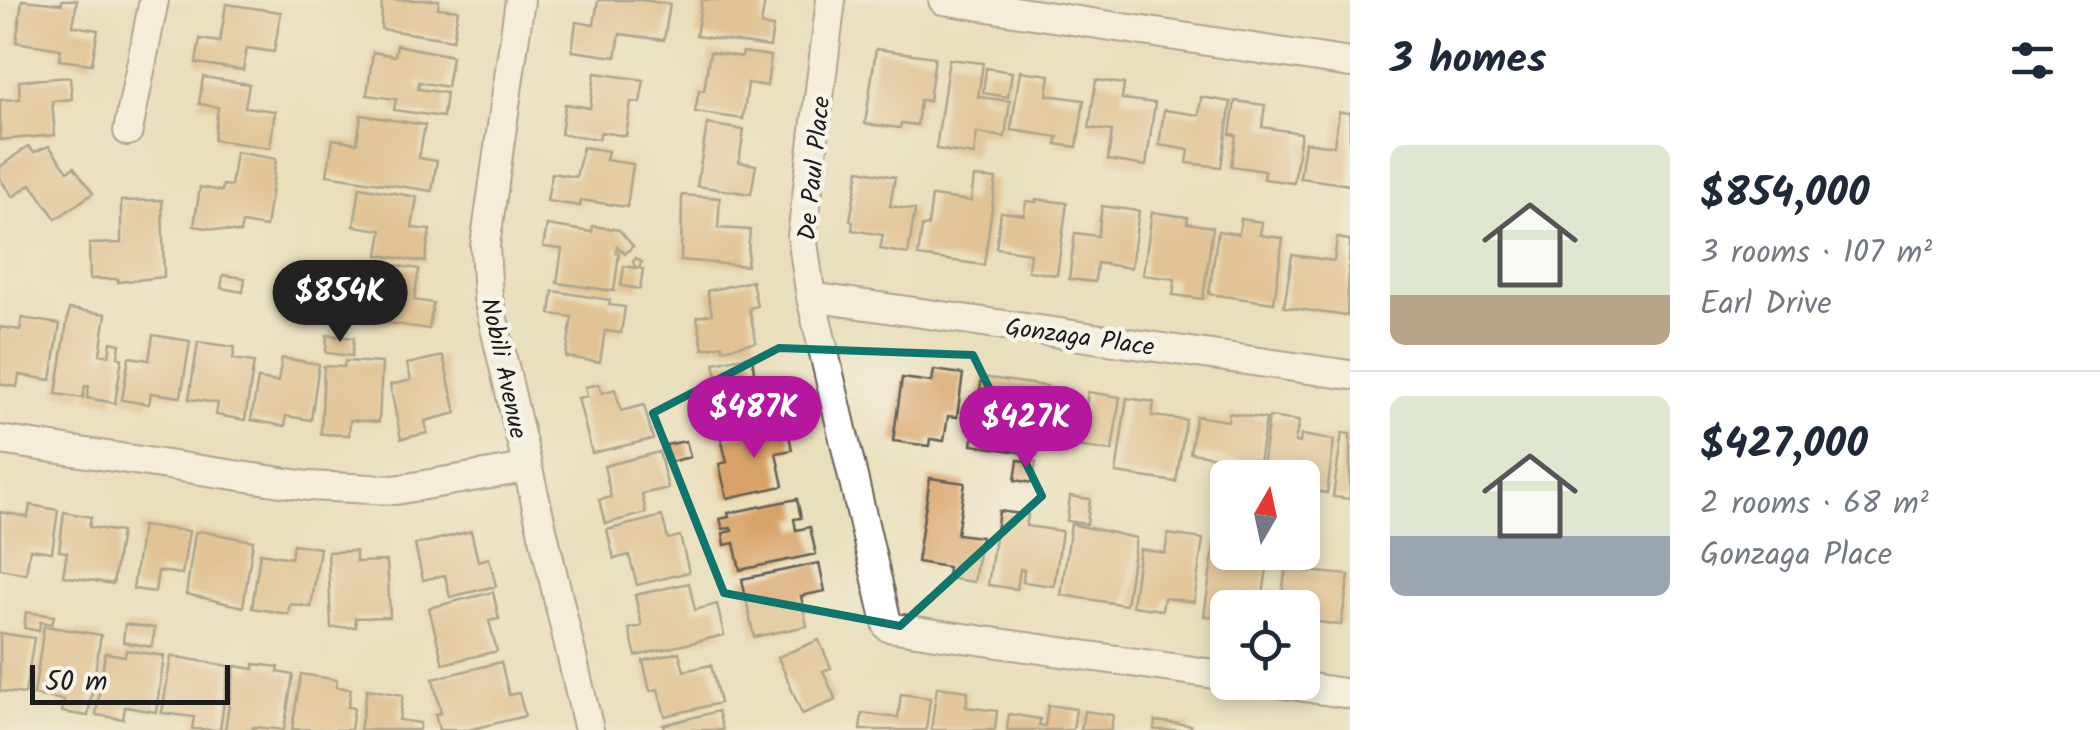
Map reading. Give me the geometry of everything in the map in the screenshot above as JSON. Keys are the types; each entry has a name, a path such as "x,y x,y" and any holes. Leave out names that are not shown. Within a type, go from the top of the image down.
{"street":[{"path":"128,131 154,0"},
{"name":"Nobili Avenue","path":"520,0 485,246 488,298 590,730"},
{"name":"De Paul Place","path":"832,0 802,236 811,297 888,627 1210,673"},
{"path":"943,0 1350,63"},
{"name":"Gonzaga Place","path":"811,297 1350,375"},
{"path":"0,440 308,486 395,490 526,468"},
{"path":"1320,689 1350,694"}],"highlighted area":[{"path":"779,348 973,355 1042,496 900,626 724,593 653,413"}],"building":[{"path":"22,0 62,4 62,0 77,0 73,26 98,30 92,64 59,60 61,49 16,42"},
{"path":"382,0 439,0 438,8 458,10 453,40 381,29"},
{"path":"598,0 670,4 664,40 620,34 616,57 572,51 576,22 594,25"},
{"path":"702,0 765,0 761,25 773,27 770,47 696,36"},
{"path":"226,4 281,12 274,52 247,48 243,70 196,63 200,39 220,42"},
{"path":"397,45 452,56 447,87 419,82 418,89 446,93 443,117 394,110 396,99 367,95 373,52 395,56"},
{"path":"876,49 935,57 929,101 920,100 917,125 901,123 900,128 865,124"},
{"path":"710,52 771,56 767,86 748,83 743,119 695,112 699,90 704,91"},
{"path":"949,59 983,63 978,97 1010,101 1005,137 977,133 974,155 936,149"},
{"path":"986,68 1012,72 1008,97 983,93"},
{"path":"1020,71 1050,75 1047,95 1084,100 1077,147 1056,144 1058,137 1011,130"},
{"path":"595,73 644,80 640,103 631,102 626,136 601,132 599,139 561,134 565,104 590,108"},
{"path":"70,77 72,99 52,101 55,135 0,140 0,100 20,99 19,81"},
{"path":"203,77 249,84 245,107 275,111 270,148 214,140 218,107 199,104"},
{"path":"1096,80 1124,84 1122,99 1155,103 1146,166 1108,160 1112,131 1089,128"},
{"path":"1201,97 1231,102 1221,167 1187,163 1189,150 1159,145 1164,110 1199,115"},
{"path":"1235,101 1265,105 1262,127 1301,133 1294,183 1264,179 1265,171 1231,166 1236,135 1230,134"},
{"path":"1339,112 1350,113 1350,185 1300,178 1305,142 1334,146"},
{"path":"361,115 425,125 419,158 437,161 432,191 327,175 333,139 357,143"},
{"path":"707,124 744,130 739,162 756,165 751,194 697,186"},
{"path":"28,146 34,152 49,146 68,171 74,167 93,193 56,219 31,184 13,197 0,179 0,167"},
{"path":"583,147 608,151 606,160 633,164 627,207 581,200 580,206 547,201 552,173 576,177"},
{"path":"236,152 276,159 266,227 242,223 240,233 194,226 200,187 222,191 223,185 231,186"},
{"path":"859,170 895,177 890,206 915,210 908,254 880,249 883,235 852,230 850,220"},
{"path":"974,177 996,179 984,265 918,256 932,196 971,201"},
{"path":"360,187 417,197 412,228 430,230 425,262 378,255 382,230 354,226"},
{"path":"682,195 720,198 718,228 750,230 747,266 681,260"},
{"path":"162,200 164,277 118,282 90,279 89,244 121,243 121,201"},
{"path":"1026,201 1067,203 1057,275 1028,271 1030,253 996,248 1001,212 1024,215"},
{"path":"1102,206 1139,211 1131,268 1097,263 1095,282 1069,279 1075,233 1098,236"},
{"path":"1152,212 1188,217 1187,223 1213,227 1203,299 1173,295 1175,279 1143,275"},
{"path":"1241,219 1262,222 1260,235 1283,238 1274,303 1209,294 1218,231 1239,234"},
{"path":"547,225 592,232 593,226 619,230 633,246 625,254 617,246 614,291 557,283 562,249 543,247"},
{"path":"1337,238 1350,240 1347,316 1284,307 1292,255 1334,261"},
{"path":"636,258 642,262 638,268 643,269 640,289 621,286 624,266 636,268"},
{"path":"362,260 419,269 414,300 433,303 429,329 382,322 385,301 356,297"},
{"path":"223,275 245,278 243,292 221,288"},
{"path":"296,277 313,280 311,295 294,292"},
{"path":"752,281 757,306 749,308 756,342 703,349 697,317 712,314 707,291"},
{"path":"553,291 610,300 609,305 625,307 621,333 605,331 600,362 566,357 572,317 550,314"},
{"path":"69,309 106,314 100,354 109,356 111,342 120,344 118,357 122,358 115,403 87,398 89,386 85,386 83,398 56,394"},
{"path":"22,318 60,324 51,380 19,375 17,387 0,384 0,327 20,330"},
{"path":"153,335 190,341 181,397 151,393 149,404 122,400 129,357 149,360"},
{"path":"327,335 354,338 352,356 326,353"},
{"path":"198,342 235,347 233,359 254,362 245,420 216,415 218,403 189,399"},
{"path":"752,355 756,390 777,385 782,412 727,424 714,363"},
{"path":"443,356 456,413 425,421 427,433 401,439 390,385 411,380 407,364"},
{"path":"282,358 319,364 311,420 286,416 285,426 251,420 258,379 278,382"},
{"path":"345,361 382,363 379,422 350,420 349,435 321,434 324,366 344,367"},
{"path":"934,370 963,374 957,417 948,416 944,441 930,439 929,446 893,441 902,378 932,382"},
{"path":"982,377 1047,386 1037,455 972,445"},
{"path":"599,384 602,393 615,389 621,411 644,405 653,439 592,453 578,398 587,396 585,387"},
{"path":"1088,392 1120,397 1112,451 1048,442 1053,407 1085,412"},
{"path":"801,397 808,410 786,415 784,401"},
{"path":"1127,398 1154,402 1152,416 1186,420 1176,482 1116,473"},
{"path":"1229,413 1266,419 1259,460 1190,453 1196,416 1228,421"},
{"path":"1269,417 1299,421 1295,442 1300,443 1301,435 1334,440 1327,493 1320,492 1320,460 1263,460"},
{"path":"787,425 792,450 776,453 783,486 727,498 719,464 727,462 721,438"},
{"path":"1342,433 1350,434 1350,499 1333,497"},
{"path":"686,441 690,457 670,462 666,445"},
{"path":"659,452 668,488 642,494 646,513 605,524 599,500 611,497 604,466"},
{"path":"1018,460 1036,462 1033,483 1015,480"},
{"path":"930,478 965,483 957,534 981,537 974,582 947,578 948,567 917,562"},
{"path":"1070,496 1090,499 1087,524 1067,521"},
{"path":"797,499 801,518 794,519 796,530 810,527 816,554 740,570 734,543 725,545 723,533 732,531 731,528 723,529 720,519 729,517 728,513"},
{"path":"30,505 58,510 52,552 30,549 26,574 0,569 0,512 28,517"},
{"path":"999,511 1028,515 1026,526 1062,531 1054,586 1023,582 1024,570 1020,569 1017,589 988,585"},
{"path":"64,512 91,517 89,527 121,532 113,584 63,576 67,552 59,551"},
{"path":"662,516 668,539 680,536 689,572 637,585 629,555 614,559 607,530"},
{"path":"1071,524 1136,538 1126,605 1061,595"},
{"path":"142,526 189,531 182,574 158,571 155,592 133,589"},
{"path":"471,531 478,561 489,558 496,586 450,597 445,575 423,580 415,545"},
{"path":"195,533 253,541 243,607 186,594"},
{"path":"1168,534 1203,539 1194,602 1164,598 1162,610 1132,606 1140,549 1165,553"},
{"path":"293,544 320,548 311,607 290,604 288,614 252,608 260,553 291,558"},
{"path":"356,551 356,562 387,561 390,617 355,618 356,627 331,628 328,552"},
{"path":"819,563 825,591 801,596 807,626 754,637 742,579"},
{"path":"1211,570 1267,570 1264,590 1210,590 1210,617 1204,616"},
{"path":"1285,570 1349,575 1341,625 1320,622 1320,590 1283,590"},
{"path":"689,583 695,610 717,604 724,635 636,656 629,629 642,626 635,595"},
{"path":"493,592 499,619 489,621 497,651 443,664 429,608"},
{"path":"26,612 54,616 52,624 40,622 39,631 24,628"},
{"path":"125,624 155,628 152,647 123,642"},
{"path":"44,626 101,635 88,716 62,712 64,700 34,695"},
{"path":"0,633 34,638 25,694 0,691"},
{"path":"819,640 831,668 823,671 836,700 802,714 778,657"},
{"path":"126,650 164,656 156,712 125,707 123,719 96,715 105,653 125,656"},
{"path":"679,652 684,671 711,665 720,703 665,716 658,689 650,691 643,661"},
{"path":"171,656 229,666 220,730 192,729 194,717 162,713"},
{"path":"501,662 509,695 519,693 525,716 468,730 439,730 435,714 441,713 433,679"},
{"path":"254,664 279,667 278,672 293,675 284,730 225,730 235,666 254,669"},
{"path":"301,674 337,680 336,687 351,689 351,730 292,729"},
{"path":"937,687 968,691 966,707 997,711 995,730 931,730"},
{"path":"367,689 403,695 399,720 420,723 419,730 360,730"},
{"path":"901,694 930,698 926,730 860,730 862,713 898,718"},
{"path":"1048,705 1076,709 1073,730 1007,730 1009,714 1040,719 1039,725 1045,726"},
{"path":"718,711 723,730 664,730 663,725"},
{"path":"1084,711 1113,715 1111,730 1081,730"},
{"path":"1155,721 1191,725 1191,730 1154,730"}]}
